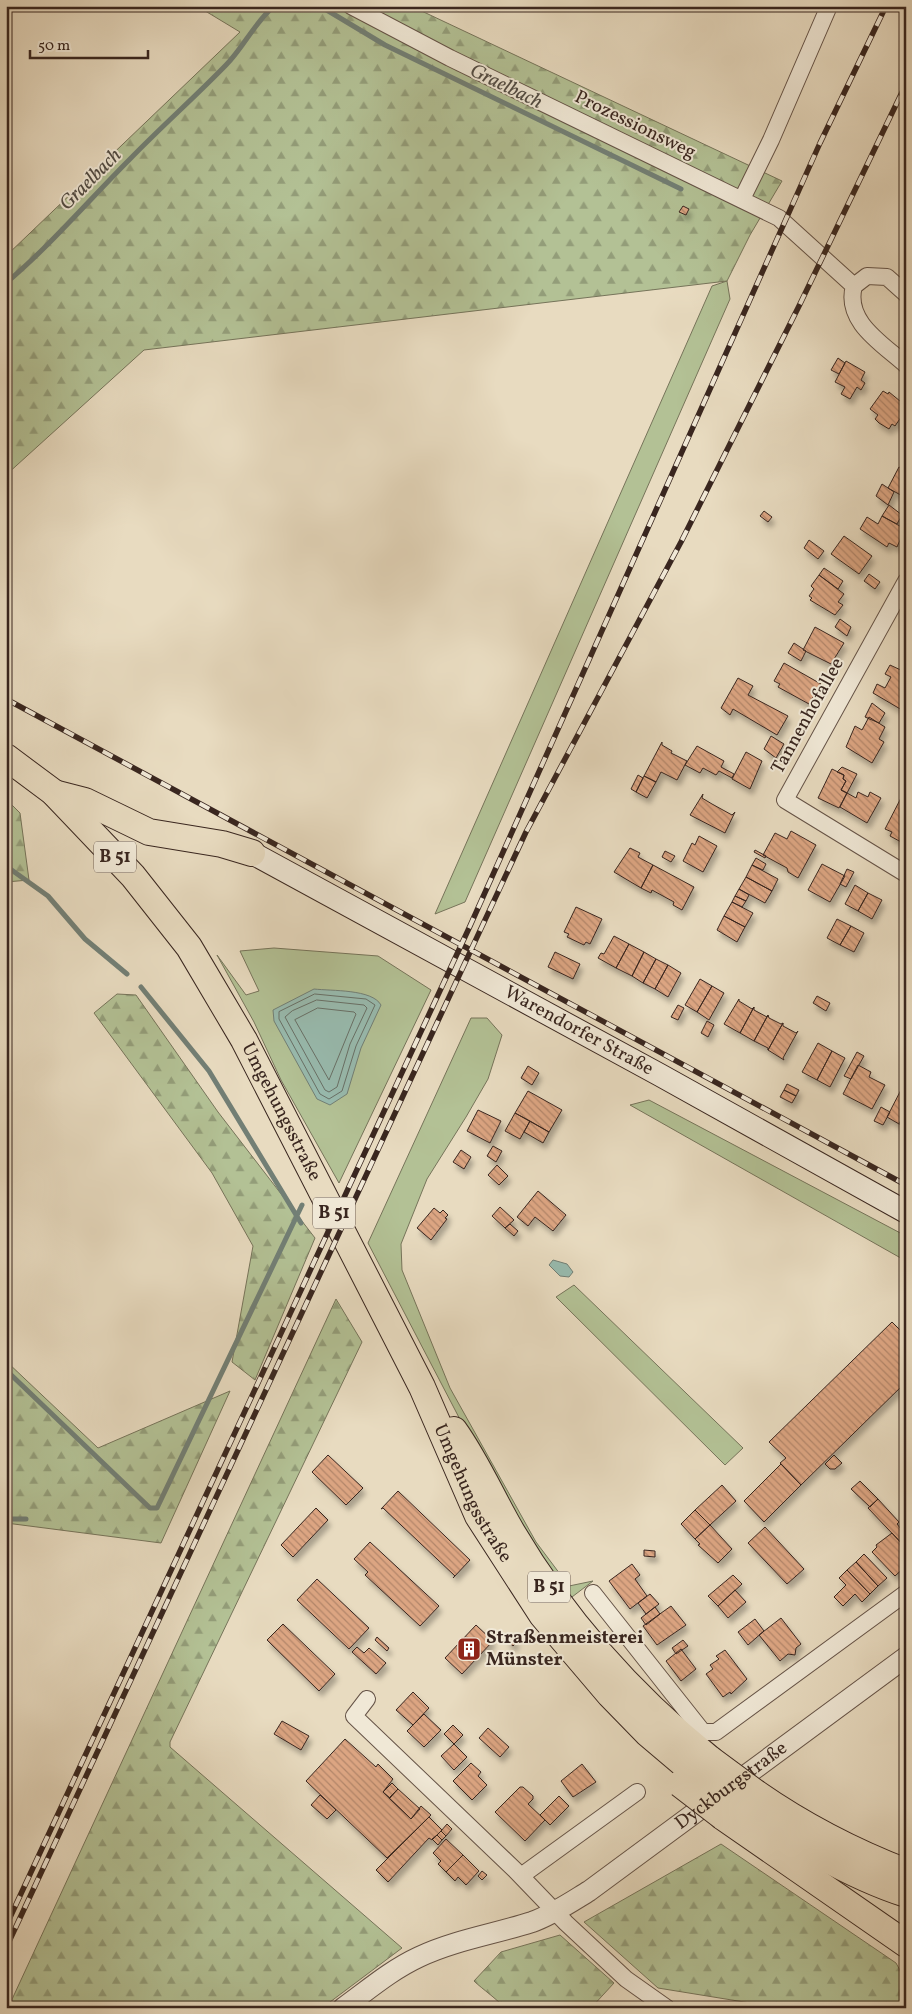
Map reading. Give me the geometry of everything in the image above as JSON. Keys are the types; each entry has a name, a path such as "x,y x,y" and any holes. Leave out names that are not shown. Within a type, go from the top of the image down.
{"highway":[{"name":"B 51","path":"6,757 54,792"},
{"path":"54,792 85,801 149,832 222,844 252,853"},
{"name":"Umgehungsstraße","path":"54,792 133,876 173,926 189,948 244,1040 422,1387 478,1516 529,1624 574,1681 637,1746 694,1771"},
{"name":"Umgehungsstraße","path":"422,1387 468,1449 513,1532 575,1624 626,1684 666,1724 694,1771"},
{"name":"B 51","path":"694,1771 776,1829 850,1871 906,1894"},
{"path":"694,1771 740,1805 784,1858 906,1944"},
{"name":"B 51","path":"740,1805 781,1810 854,1849 906,1872"},
{"path":"784,1858 856,1892 906,1911"}],"main road":[{"name":"Warendorfer Straße","path":"252,853 906,1212"}],"street":[{"name":"Prozessionsweg","path":"352,6 450,58 779,218 854,286"},
{"path":"742,199 771,140 828,6"},
{"path":"906,294 887,277 878,275 866,276 854,286 852,301 853,311 864,328 906,365"},
{"name":"Tannenhofallee","path":"906,581 785,800 906,874"},
{"path":"593,1593 703,1732 716,1732 906,1593"},
{"name":"Dyckburgstraße","path":"343,2008 389,1974 419,1957 454,1944 534,1921 554,1912 589,1890 906,1657"},
{"path":"367,1699 354,1716 521,1876 554,1912 626,1979 667,2008"},
{"path":"521,1876 637,1792"}],"green space":[{"path":"197,6 411,6 782,181 750,235 727,281 144,350 6,475 6,256 240,32"},
{"path":"727,281 730,299 465,902 435,914 712,286"},
{"path":"6,799 20,813 29,880 6,882"},
{"path":"274,948 378,956 431,990 339,1183 281,1080 254,1022 217,955 246,995 259,991 240,951"},
{"path":"117,994 136,995 218,1112 315,1238 255,1380 232,1362 253,1246 212,1173 94,1013"},
{"path":"471,1018 487,1018 502,1035 488,1079 427,1179 401,1244 402,1270 450,1388 536,1542 569,1586 593,1581 568,1600 526,1546 368,1243"},
{"path":"649,1100 906,1236 906,1261 630,1105"},
{"path":"574,1285 743,1448 725,1465 556,1297"},
{"path":"336,1299 362,1342 170,1742 170,1747 402,1948 322,2008 8,2008"},
{"path":"6,1361 98,1448 230,1391 161,1543 6,1523"},
{"path":"721,1844 896,1963 906,1981 906,2008 781,2008 658,1988 584,1922"},
{"path":"560,1935 614,1983 591,2008 504,2008 474,1981 501,1952"}],"water":[{"path":"314,989 361,993 376,1000 381,1005 361,1048 347,1094 330,1105 317,1099 274,1021 273,1010"},
{"path":"553,1260 567,1264 573,1272 569,1277 560,1276 549,1265"}],"building":[{"path":"683,206 689,209 686,215 679,212"},
{"path":"838,358 845,363 839,374 831,370"},
{"path":"846,361 865,372 861,380 865,383 861,390 857,387 850,399 841,394 845,387 835,382"},
{"path":"883,391 888,394 889,392 906,406 906,410 895,426 892,424 889,429 875,419 878,415 870,409"},
{"path":"899,467 906,470 906,498 888,488"},
{"path":"882,484 894,492 888,505 876,496"},
{"path":"889,505 902,515 897,524 882,516"},
{"path":"764,511 772,517 768,522 760,516"},
{"path":"882,516 905,529 897,547 889,543 887,547 860,529 867,517 878,524"},
{"path":"844,536 872,556 859,574 831,554"},
{"path":"809,540 824,551 818,559 804,548"},
{"path":"824,568 843,581 838,589 819,575"},
{"path":"869,574 880,582 875,589 864,581"},
{"path":"819,575 844,594 838,602 843,605 835,615 810,600 812,598 809,596 814,589 811,586"},
{"path":"840,619 851,627 847,636 835,627"},
{"path":"815,627 844,643 831,664 803,650"},
{"path":"794,643 806,651 801,661 788,653"},
{"path":"784,663 821,684 809,704 778,687 780,684 774,681"},
{"path":"890,665 905,672 906,704 902,710 873,693 877,684 885,688 891,677 885,674"},
{"path":"738,678 753,686 748,695 788,716 777,735 733,709 730,715 721,708"},
{"path":"872,703 885,713 879,723 865,717"},
{"path":"869,717 885,727 879,739 884,742 872,763 846,747 855,726 862,730"},
{"path":"771,736 784,744 776,758 764,749"},
{"path":"662,742 662,745 672,751 671,753 687,761 677,780 661,772 656,782 644,776"},
{"path":"697,746 724,761 721,767 734,774 732,778 719,771 716,775 703,768 700,773 685,765"},
{"path":"746,752 762,761 750,789 732,779"},
{"path":"842,767 857,774 847,793 841,790 846,781 843,779 844,775 837,772"},
{"path":"832,769 844,775 843,779 846,781 841,790 847,793 839,808 818,798"},
{"path":"638,775 643,778 636,792 631,789"},
{"path":"644,776 656,782 647,798 636,792"},
{"path":"858,792 868,797 870,792 881,798 867,823 840,807 847,793 856,798"},
{"path":"703,794 702,798 712,804 732,815 735,812 725,833 690,815"},
{"path":"902,796 906,798 906,838 903,843 890,836 892,832 885,829"},
{"path":"791,831 816,845 798,878 788,872 787,868 763,855 775,833 787,839"},
{"path":"699,836 717,846 703,872 683,861 692,843 695,845"},
{"path":"630,848 640,853 638,857 653,865 641,888 614,872"},
{"path":"755,850 766,856 765,858 754,852"},
{"path":"665,851 675,856 671,862 662,857"},
{"path":"756,858 766,864 763,870 752,865"},
{"path":"822,864 845,876 830,902 808,890"},
{"path":"653,865 694,887 682,910 673,905 674,902 652,890 651,893 641,888"},
{"path":"752,865 778,879 772,891 746,877"},
{"path":"847,869 854,872 846,887 840,884"},
{"path":"746,877 772,891 765,903 739,889"},
{"path":"855,885 868,893 858,911 845,904"},
{"path":"739,889 749,895 746,901 735,896"},
{"path":"868,893 882,900 872,919 858,911"},
{"path":"735,896 746,901 742,907 732,902"},
{"path":"732,902 753,913 745,927 724,916"},
{"path":"576,907 602,919 590,944 586,942 584,945 567,937 569,934 564,932"},
{"path":"724,916 745,927 737,942 717,930"},
{"path":"837,919 851,926 840,945 827,938"},
{"path":"851,926 864,933 854,952 840,945"},
{"path":"614,936 629,944 616,968 598,958 601,953 604,954"},
{"path":"629,944 644,952 632,976 616,968"},
{"path":"555,952 580,964 573,979 548,967"},
{"path":"644,952 656,959 643,983 632,976"},
{"path":"656,959 668,965 655,989 643,983"},
{"path":"668,965 681,973 668,997 655,989"},
{"path":"700,979 712,986 697,1012 685,1005"},
{"path":"712,986 724,993 709,1020 697,1012"},
{"path":"817,996 830,1003 826,1011 813,1003"},
{"path":"739,999 739,1001 752,1009 754,1007 740,1033 724,1024"},
{"path":"678,1005 684,1008 678,1020 671,1017"},
{"path":"754,1007 754,1010 767,1017 754,1041 740,1033"},
{"path":"768,1015 769,1018 781,1024 783,1023 768,1050 768,1048 754,1041"},
{"path":"707,1021 714,1025 708,1037 701,1033"},
{"path":"783,1023 783,1026 796,1033 798,1031 783,1058 784,1060 768,1050"},
{"path":"818,1043 832,1051 817,1080 802,1072"},
{"path":"832,1051 845,1058 830,1087 817,1080"},
{"path":"857,1052 864,1056 851,1079 844,1076"},
{"path":"858,1065 871,1072 869,1077 885,1085 872,1109 843,1094"},
{"path":"528,1066 539,1073 532,1085 521,1078"},
{"path":"787,1084 799,1090 796,1096 784,1090"},
{"path":"903,1086 906,1088 906,1111 899,1124 887,1117"},
{"path":"784,1090 796,1096 792,1103 780,1097"},
{"path":"528,1091 562,1110 549,1132 515,1113"},
{"path":"881,1107 890,1112 883,1125 874,1121"},
{"path":"478,1110 501,1121 490,1143 467,1131"},
{"path":"906,1111 906,1127 899,1124"},
{"path":"515,1113 530,1121 520,1139 505,1131"},
{"path":"530,1121 549,1132 543,1143 524,1132"},
{"path":"493,1146 502,1151 496,1162 487,1156"},
{"path":"461,1150 471,1157 464,1169 453,1162"},
{"path":"497,1165 508,1176 499,1185 488,1175"},
{"path":"538,1191 566,1215 553,1231 535,1217 528,1226 517,1217"},
{"path":"500,1207 514,1220 505,1228 492,1216"},
{"path":"434,1208 440,1213 443,1210 448,1215 431,1240 417,1228"},
{"path":"510,1224 518,1231 514,1236 505,1228"},
{"path":"892,1322 906,1336 906,1382 801,1485 780,1463 786,1458 769,1442"},
{"path":"328,1455 363,1488 346,1505 312,1472"},
{"path":"834,1455 842,1463 835,1469 830,1469 825,1464"},
{"path":"781,1464 801,1485 764,1522 744,1501"},
{"path":"860,1481 878,1499 870,1507 851,1489"},
{"path":"722,1485 736,1501 710,1525 695,1510"},
{"path":"398,1491 470,1560 455,1576 383,1508 381,1509"},
{"path":"878,1499 899,1522 897,1524 901,1529 906,1529 906,1548 868,1508"},
{"path":"316,1508 328,1520 293,1557 281,1545"},
{"path":"695,1510 710,1525 695,1539 681,1524"},
{"path":"710,1525 732,1549 718,1563 698,1545 700,1544 695,1539"},
{"path":"765,1527 804,1569 787,1584 748,1543"},
{"path":"892,1533 906,1548 906,1566 895,1576 872,1552 877,1547 876,1545"},
{"path":"370,1542 439,1606 420,1626 365,1575 368,1572 354,1559"},
{"path":"644,1550 655,1551 655,1557 644,1556"},
{"path":"864,1554 887,1578 878,1586 856,1562"},
{"path":"856,1562 878,1586 870,1594 847,1570"},
{"path":"632,1564 640,1575 635,1579 647,1596 630,1609 609,1581"},
{"path":"847,1570 870,1594 862,1602 855,1594 843,1606 834,1597 846,1585 839,1578"},
{"path":"733,1575 742,1584 718,1606 708,1596"},
{"path":"317,1579 369,1628 349,1649 297,1600"},
{"path":"735,1590 746,1602 728,1618 718,1606"},
{"path":"650,1594 659,1604 646,1614 638,1603"},
{"path":"671,1606 686,1625 657,1645 643,1626"},
{"path":"655,1607 660,1614 646,1625 641,1618"},
{"path":"781,1618 801,1644 796,1648 795,1655 788,1654 780,1661 759,1635"},
{"path":"755,1619 764,1631 748,1645 738,1632"},
{"path":"283,1624 335,1674 319,1691 267,1640"},
{"name":"Straßenmeisterei Münster","path":"476,1625 493,1641 462,1674 445,1658"},
{"path":"510,1636 517,1642 513,1646 506,1640"},
{"path":"377,1637 389,1648 387,1651 375,1640"},
{"path":"683,1640 688,1646 676,1654 672,1648"},
{"path":"357,1647 364,1653 369,1648 386,1663 376,1674 352,1652"},
{"path":"681,1649 696,1669 681,1681 666,1661"},
{"path":"725,1650 747,1679 731,1694 730,1692 723,1697 706,1674 713,1669 710,1665 719,1659 716,1656"},
{"path":"413,1692 429,1708 413,1725 396,1710"},
{"path":"424,1714 441,1730 424,1747 407,1731"},
{"path":"282,1721 309,1736 301,1750 274,1734"},
{"path":"453,1725 463,1735 454,1744 444,1734"},
{"path":"488,1728 509,1747 500,1757 479,1738"},
{"path":"345,1739 376,1767 378,1764 393,1779 383,1792 411,1819 421,1806 431,1815 387,1858 306,1781"},
{"path":"454,1744 467,1757 454,1770 441,1756"},
{"path":"471,1763 481,1772 478,1776 487,1785 472,1800 453,1781"},
{"path":"582,1764 596,1782 573,1797 561,1781"},
{"path":"392,1783 398,1789 390,1798 383,1792"},
{"path":"520,1787 523,1787 533,1796 533,1799 528,1804 545,1820 525,1841 495,1812"},
{"path":"398,1789 420,1809 411,1819 389,1798"},
{"path":"320,1795 336,1810 327,1819 311,1805"},
{"path":"559,1796 569,1806 550,1825 540,1815"},
{"path":"429,1817 442,1830 432,1840 429,1838 388,1882 376,1870"},
{"path":"447,1824 452,1829 446,1836 441,1831"},
{"path":"441,1831 446,1836 442,1840 437,1835"},
{"path":"437,1835 442,1840 438,1845 432,1839"},
{"path":"446,1839 463,1855 446,1872 438,1864 441,1861 433,1853"},
{"path":"463,1855 479,1871 466,1885 458,1877 455,1881 446,1872"},
{"path":"482,1871 487,1875 482,1880 478,1876"}],"waterway":[{"name":"Graelbach","path":"6,283 39,253 142,147 226,65 267,12 274,6"},
{"name":"Graelbach","path":"320,6 385,45 681,189"},
{"path":"6,866 48,896 85,939 127,974"},
{"path":"141,987 209,1071 301,1223"},
{"path":"6,1370 150,1508 157,1508 302,1205"},
{"path":"6,1519 26,1519"}],"railway":[{"path":"6,1926 470,926 820,143 886,6"},
{"path":"6,1948 526,832 681,542 799,306 906,84"},
{"path":"6,699 906,1185"}],"place":[{"name":"Straßenmeisterei Münster","path":"469,1649"}]}
